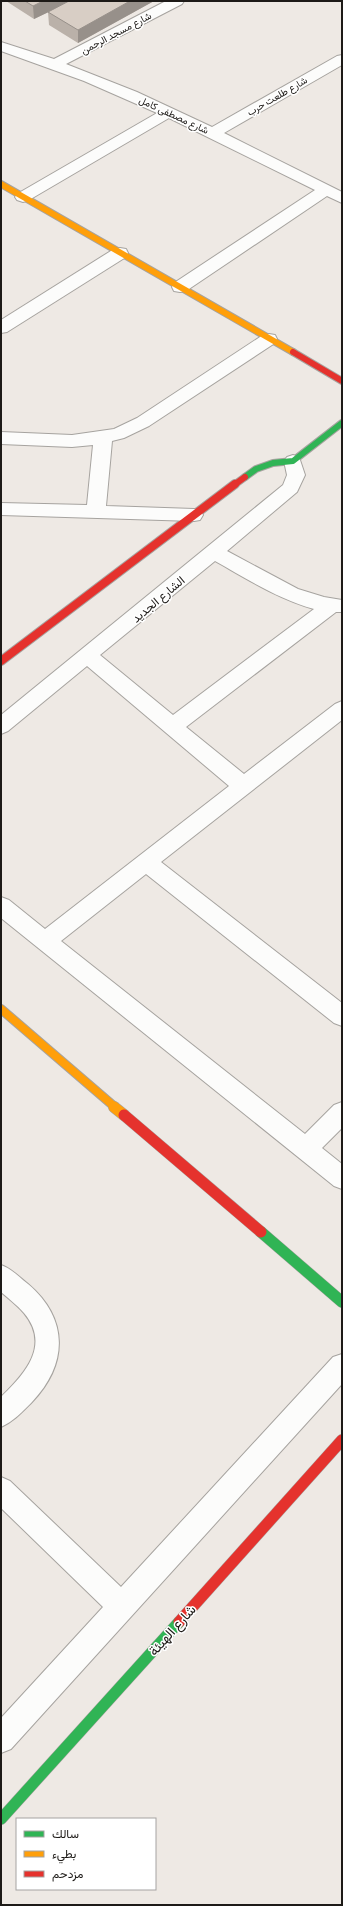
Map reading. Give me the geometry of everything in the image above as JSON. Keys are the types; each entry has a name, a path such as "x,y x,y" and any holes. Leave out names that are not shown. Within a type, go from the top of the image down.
{"street":[{"name":"شارع مسجد الرحمن","path":"55,64 177,1"},
{"name":"شارع مصطفى كامل","path":"4,50 55,64 123,91 213,133 342,198"},
{"name":"شارع طلعت حرب","path":"213,133 342,59"},
{"path":"23,197 169,112"},
{"path":"1,184 342,381"},
{"path":"180,287 326,190"},
{"path":"1,328 120,253"},
{"path":"1,438 72,441 103,438 131,428 143,422 270,339"},
{"path":"1,661 256,469 273,463 293,461 342,424"},
{"path":"96,511 103,438"},
{"name":"الشارع الجديد","path":"1,726 291,488 296,475 293,461"},
{"path":"1,509 96,511 194,516"},
{"path":"214,552 299,598 336,606"},
{"path":"173,726 336,606"},
{"path":"88,656 244,786"},
{"path":"46,941 342,709"},
{"path":"146,862 342,1016"},
{"path":"1,906 342,1178"},
{"path":"1,1009 342,1302"},
{"path":"306,1150 342,1112"},
{"path":"1,1276 33,1305 46,1331 48,1345 46,1360 40,1374 30,1386 1,1414"},
{"path":"1,1739 342,1366"},
{"name":"شارع الهيئة","path":"1,1820 342,1440"},
{"path":"1,1490 122,1607"}],"building":[{"path":"25,1 43,1 33,6"},
{"path":"69,1 130,1 78,30 48,12"}],"traffic: fast":[{"path":"245,477 256,469 273,463 293,461 342,423"},
{"path":"261,1232 342,1302"},
{"path":"1,1819 179,1622"}],"traffic: slow":[{"path":"1,184 293,352"},
{"path":"1,1009 124,1115"}],"traffic: jam":[{"path":"293,352 342,381"},
{"path":"1,661 245,477"},
{"path":"124,1115 261,1232"},
{"path":"179,1622 342,1440"}]}
